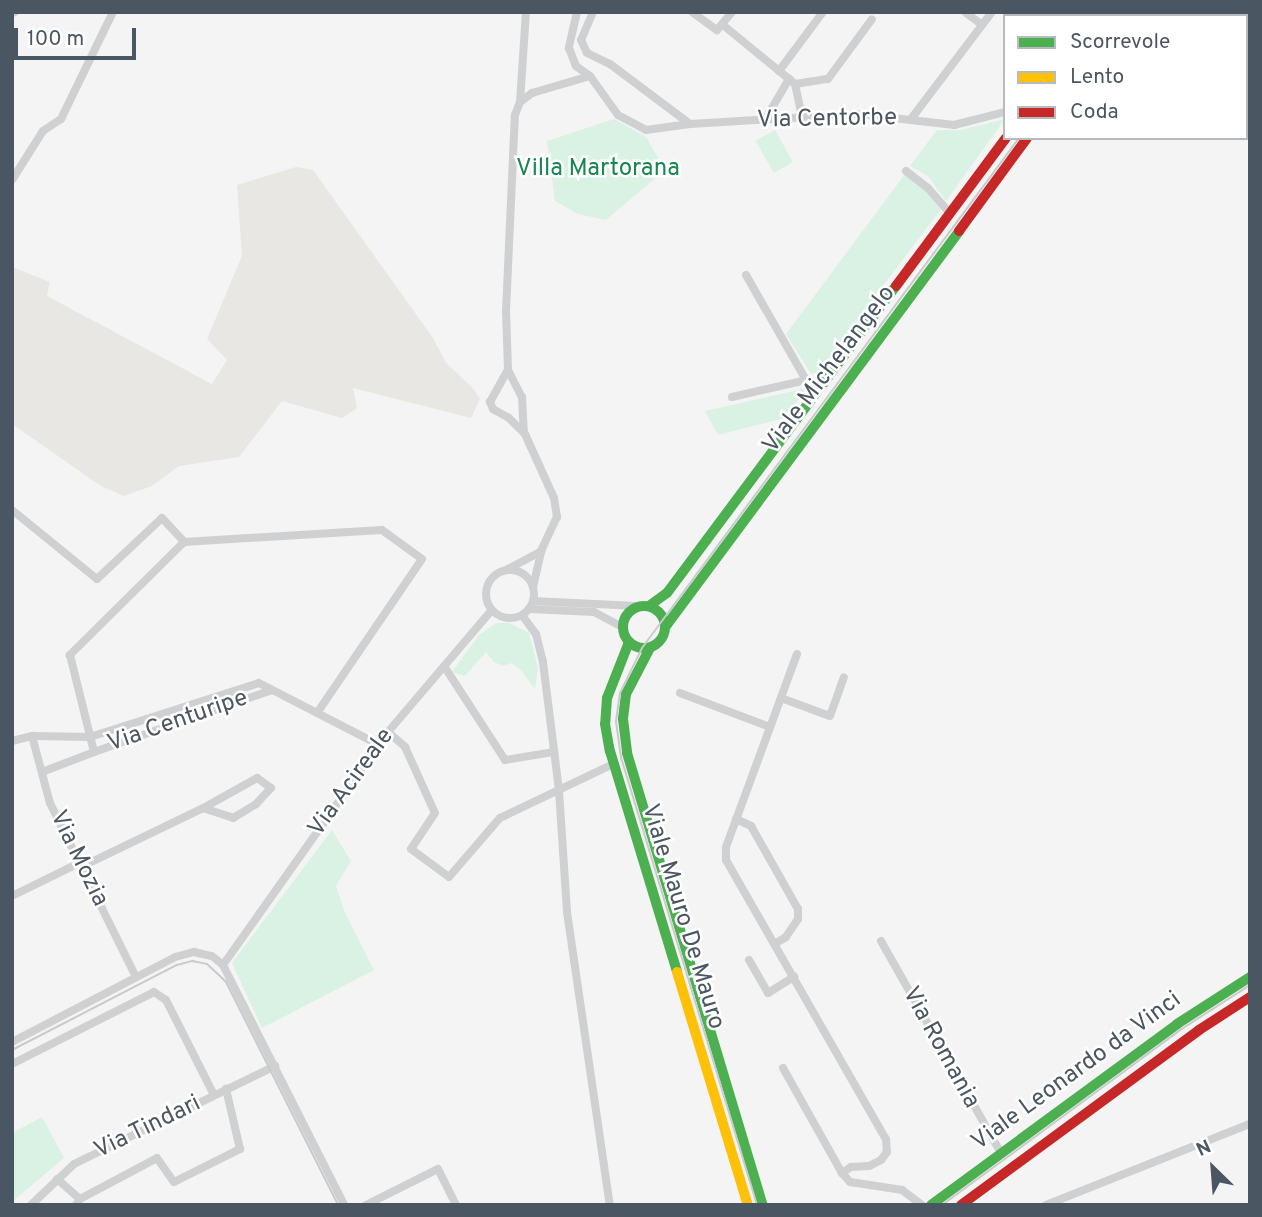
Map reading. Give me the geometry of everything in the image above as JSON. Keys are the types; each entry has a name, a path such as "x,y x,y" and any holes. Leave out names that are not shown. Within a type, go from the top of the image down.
{"street":[{"path":"12,180 43,131 61,119 113,12"},
{"path":"526,12 520,102 515,115 506,311 508,370 522,404 525,434 554,498 557,517 541,551 528,608 540,645 559,791 567,912 610,1205"},
{"name":"Via Centorbe","path":"577,12 569,48 576,66 590,76 618,115 646,130 690,124 858,114 954,125 1003,113"},
{"path":"692,12 717,30 732,12"},
{"path":"779,71 823,12"},
{"path":"965,12 982,25"},
{"path":"911,119 992,12"},
{"path":"590,14 581,40 587,53 610,64 690,124"},
{"path":"765,120 792,82 828,79 872,19"},
{"path":"723,25 792,82 802,117"},
{"path":"520,102 533,93 590,76"},
{"name":"Viale Michelangelo","path":"643,606 667,593 1005,140"},
{"name":"Viale Michelangelo","path":"666,626 1026,140"},
{"path":"906,170 928,188 950,213"},
{"path":"746,275 806,380 820,389"},
{"path":"508,370 490,401 499,414 509,418 525,434"},
{"path":"732,397 806,380"},
{"path":"496,389 504,385 518,390"},
{"path":"499,414 516,412 522,404"},
{"path":"12,510 97,579 162,518 184,542"},
{"path":"317,713 422,559 382,530 184,542 70,655 90,737 259,683 317,713 379,744"},
{"path":"528,608 594,612 622,627 629,642 638,647 650,648 661,640 666,626 662,614 643,606 528,608 506,618 492,610 486,597 489,582 541,551"},
{"path":"506,570 520,572 533,587"},
{"path":"622,627 626,614 643,606"},
{"name":"Via Acireale","path":"223,965 388,732 492,610"},
{"name":"Viale Mauro De Mauro","path":"629,642 607,698 606,724 613,764 748,1205"},
{"name":"Viale Mauro De Mauro","path":"650,648 626,694 623,719 626,753 763,1205"},
{"path":"797,654 726,847 726,860 888,1146 881,1160 869,1166 851,1167 842,1173"},
{"path":"444,666 505,760 554,752"},
{"path":"781,698 830,716 845,677"},
{"name":"Via Centuripe","path":"12,741 32,736 90,737 94,752 272,690"},
{"path":"680,693 770,727"},
{"path":"388,732 405,747 435,813 411,849 449,877 500,818 613,764"},
{"name":"Via Mozia","path":"32,736 50,803 136,977"},
{"path":"42,772 94,752"},
{"path":"12,896 203,808 257,778 271,788 256,804 233,818 203,808"},
{"path":"736,819 751,826 798,909 798,919 786,937 775,944"},
{"name":"Via Romania","path":"881,942 1002,1153"},
{"path":"12,1042 185,953 202,952 223,965 344,1205"},
{"path":"749,960 768,993 794,978"},
{"name":"Viale Leonardo da Vinci","path":"932,1205 1195,1011 1250,977"},
{"path":"12,1064 145,994 154,992 161,994 214,1095"},
{"name":"Viale Leonardo da Vinci","path":"961,1205 1250,997"},
{"name":"Via Tindari","path":"31,1205 74,1164 275,1066"},
{"path":"783,1068 842,1173 857,1185 909,1192 922,1205"},
{"path":"57,1179 78,1202 156,1158 174,1182 240,1149 226,1089"},
{"path":"1071,1102 1082,1116"},
{"path":"1046,1205 1249,1127"},
{"path":"366,1205 438,1169 456,1205"}],"shaded area":[{"path":"296,167 313,170 433,338 446,363 472,387 480,399 471,418 353,388 357,408 342,418 282,401 239,457 179,466 152,486 124,496 101,486 12,424 12,267 50,282 47,296 212,384 227,360 207,339 242,256 237,185"}],"green space":[{"name":"Villa Martorana","path":"614,119 646,137 665,170 606,220 578,214 555,201 547,141"},
{"path":"1003,120 946,201 928,176 910,166 937,130 961,130"},
{"path":"775,130 793,162 774,173 756,141"},
{"path":"905,174 926,189 941,209 818,372 811,374 786,334"},
{"path":"807,388 785,418 718,435 705,411"},
{"path":"496,623 509,623 529,633 538,668 535,689 520,669 511,663 503,666 494,662 486,652 465,676 452,672 479,635"},
{"path":"332,830 351,861 336,886 345,913 374,970 262,1028 232,963"},
{"path":"42,1117 64,1158 12,1202 12,1133"}],"tram line":[{"path":"757,1205 621,757 616,721 620,693 642,648 1018,140"},
{"path":"12,1050 177,965 192,961 207,964 226,982 338,1205"},
{"path":"942,1205 1180,1030 1250,985"}],"traffic: fast":[{"path":"666,626 959,231"},
{"path":"649,606 667,593 896,286"},
{"path":"644,606 659,612 665,627 659,642 644,648 629,642 623,627 629,612 644,606"},
{"path":"629,642 607,698 605,724 610,751 677,972"},
{"path":"650,648 626,694 623,719 627,753 763,1205"},
{"path":"931,1205 1177,1024 1250,977"}],"traffic: slow":[{"path":"677,972 748,1205"}],"traffic: jam":[{"path":"896,286 1005,140"},
{"path":"959,231 1026,140"},
{"path":"961,1205 1199,1030 1250,997"}]}
